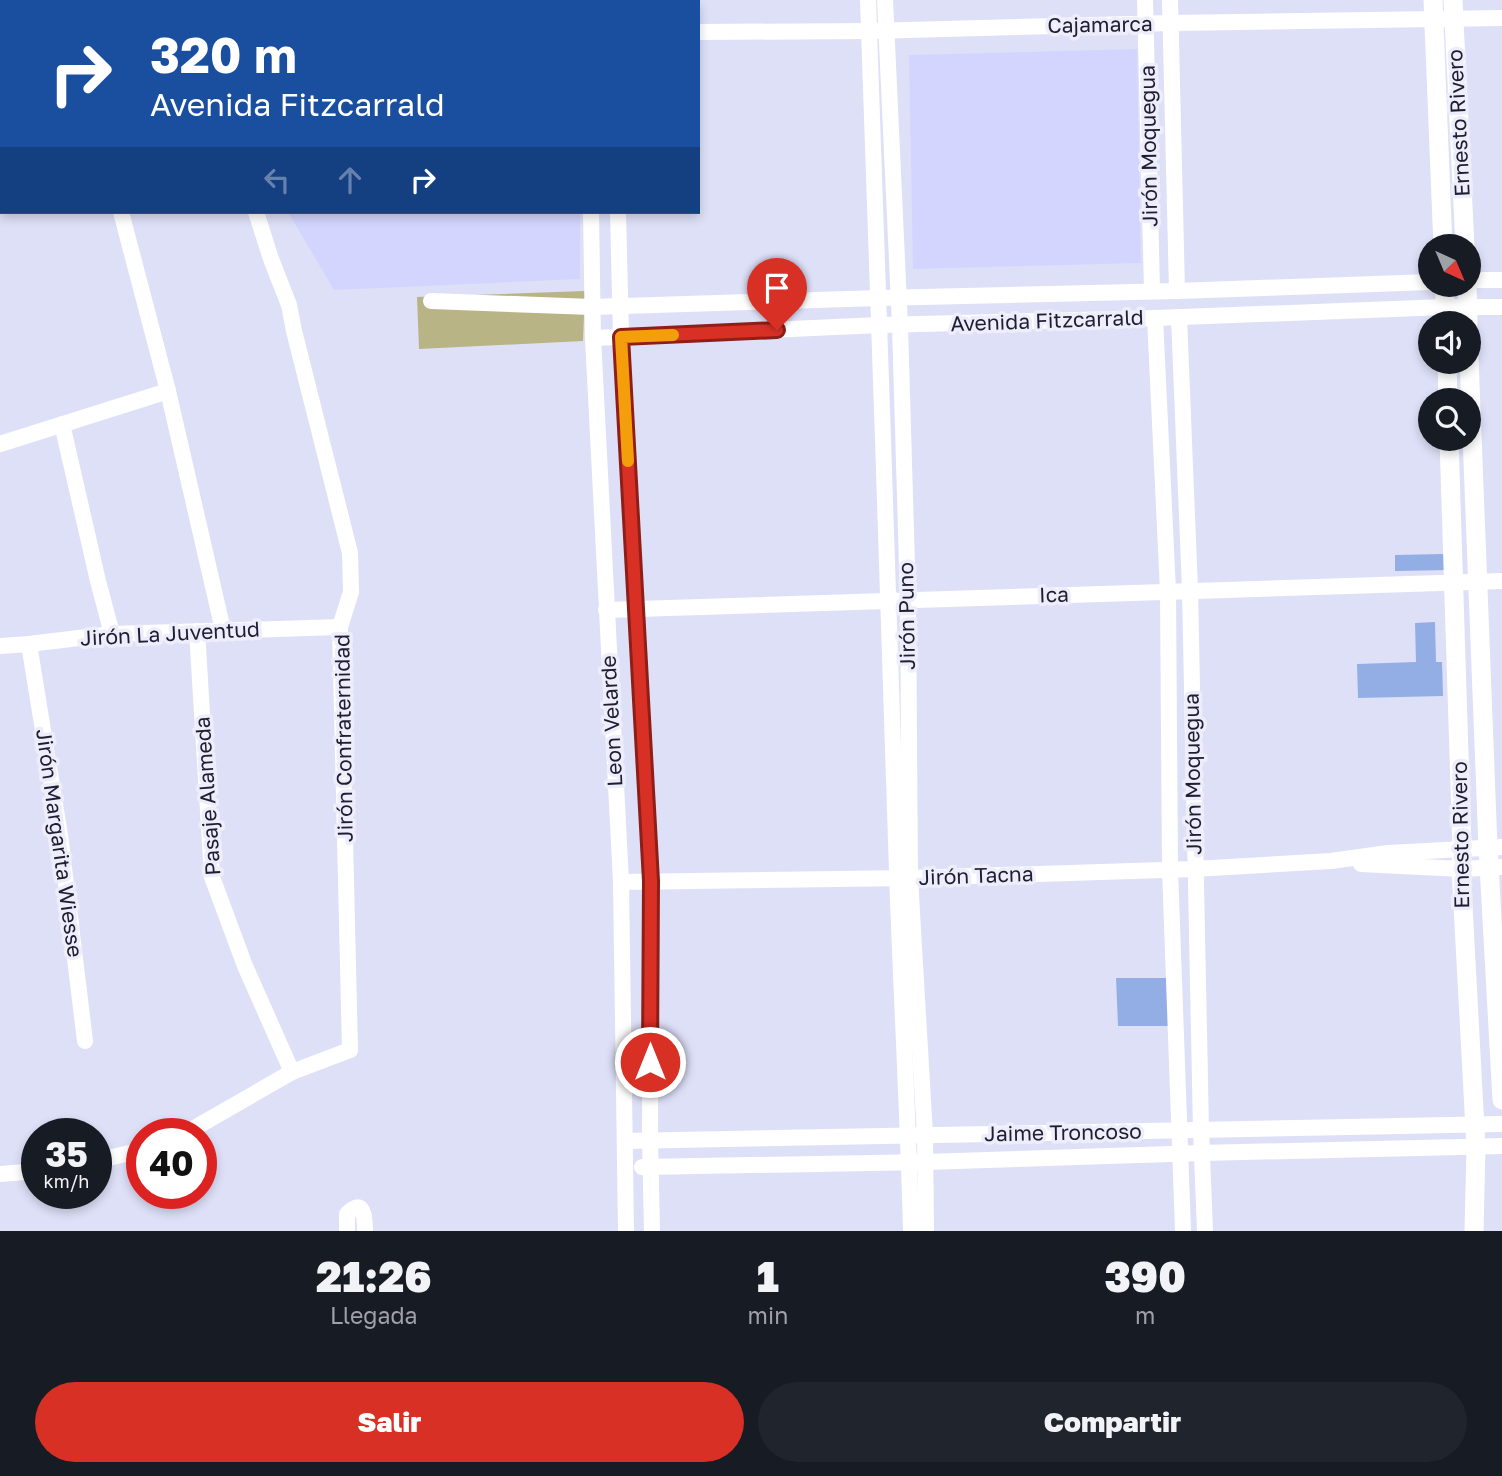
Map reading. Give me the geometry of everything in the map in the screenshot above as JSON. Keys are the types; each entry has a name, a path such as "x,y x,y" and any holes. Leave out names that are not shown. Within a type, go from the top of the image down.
{"main road":[{"name":"Ernesto Rivero","path":"1433,0 1447,13 1461,164 1464,234"},
{"name":"Ernesto Rivero","path":"1443,234 1440,166 1447,13"},
{"path":"1440,166 1461,164"},
{"name":"Ernesto Rivero","path":"1470,374 1478,581 1496,867 1502,1100"},
{"name":"Ernesto Rivero","path":"1450,451 1461,859 1476,1147 1475,1231"}],"street":[{"name":"Jirón Puno","path":"868,0 878,30 900,325 908,600 904,878"},
{"name":"Jirón Puno","path":"885,0 878,30 879,298 888,601 917,1135 911,1231"},
{"name":"Jirón Moquegua","path":"1145,0 1152,291"},
{"name":"Jirón Moquegua","path":"1170,0 1177,291"},
{"name":"Cajamarca","path":"700,32 1146,24 1447,13 1502,18"},
{"path":"122,214 168,391 223,630"},
{"name":"Jirón Confraternidad","path":"212,1118 292,1072 350,1051 340,627 351,592 350,553 289,305 257,214"},
{"name":"Leon Velarde","path":"591,214 593,338 621,882 626,1231"},
{"name":"Leon Velarde","path":"618,214 621,337 651,881 652,1231"},
{"path":"1481,281 1502,279"},
{"name":"Avenida Fitzcarrald","path":"431,301 592,307 1418,282"},
{"name":"Avenida Fitzcarrald","path":"1481,313 1502,307"},
{"name":"Avenida Fitzcarrald","path":"593,338 880,325 1179,317 1418,315"},
{"name":"Jirón Moquegua","path":"1179,317 1189,590 1205,1231"},
{"name":"Jirón Moquegua","path":"1155,318 1168,591 1170,869 1183,1231"},
{"path":"0,444 168,391"},
{"path":"62,424 112,634"},
{"name":"Ica","path":"606,610 1502,581"},
{"name":"Jirón La Juventud","path":"0,646 112,634 340,627"},
{"name":"Pasaje Alameda","path":"197,631 212,877 245,966 292,1072"},
{"name":"Jirón Margarita Wiesse","path":"29,644 60,835 85,1041"},
{"name":"Jirón Tacna","path":"1461,859 1495,847"},
{"name":"Jirón Tacna","path":"621,882 904,878 1194,869 1331,861 1388,853 1461,859 1496,867"},
{"path":"1175,1020 1198,1019"},
{"name":"Jaime Troncoso","path":"625,1141 1502,1124"},
{"name":"Jaime Troncoso","path":"625,1167 1502,1146"},
{"name":"Jirón Puno","path":"917,1162 926,1231"},
{"path":"0,1174 21,1172"},
{"path":"347,1231 347,1214 351,1209 357,1208 365,1215 365,1231"}],"shaded area":[{"path":"1137,49 1141,263 913,269 909,55"},
{"path":"289,214 580,214 580,279 334,290"},
{"path":"585,291 583,341 419,349 417,297"}],"building":[{"path":"1443,554 1450,570 1395,571 1395,555"},
{"path":"1435,622 1436,662 1442,662 1443,696 1358,698 1357,664 1416,662 1415,623"},
{"path":"1116,978 1168,978 1171,1026 1118,1026"}],"slow traffic":[{"path":"628,461 621,337 673,335"}],"route":[{"path":"650,1062 651,881 621,337 777,330"}]}
